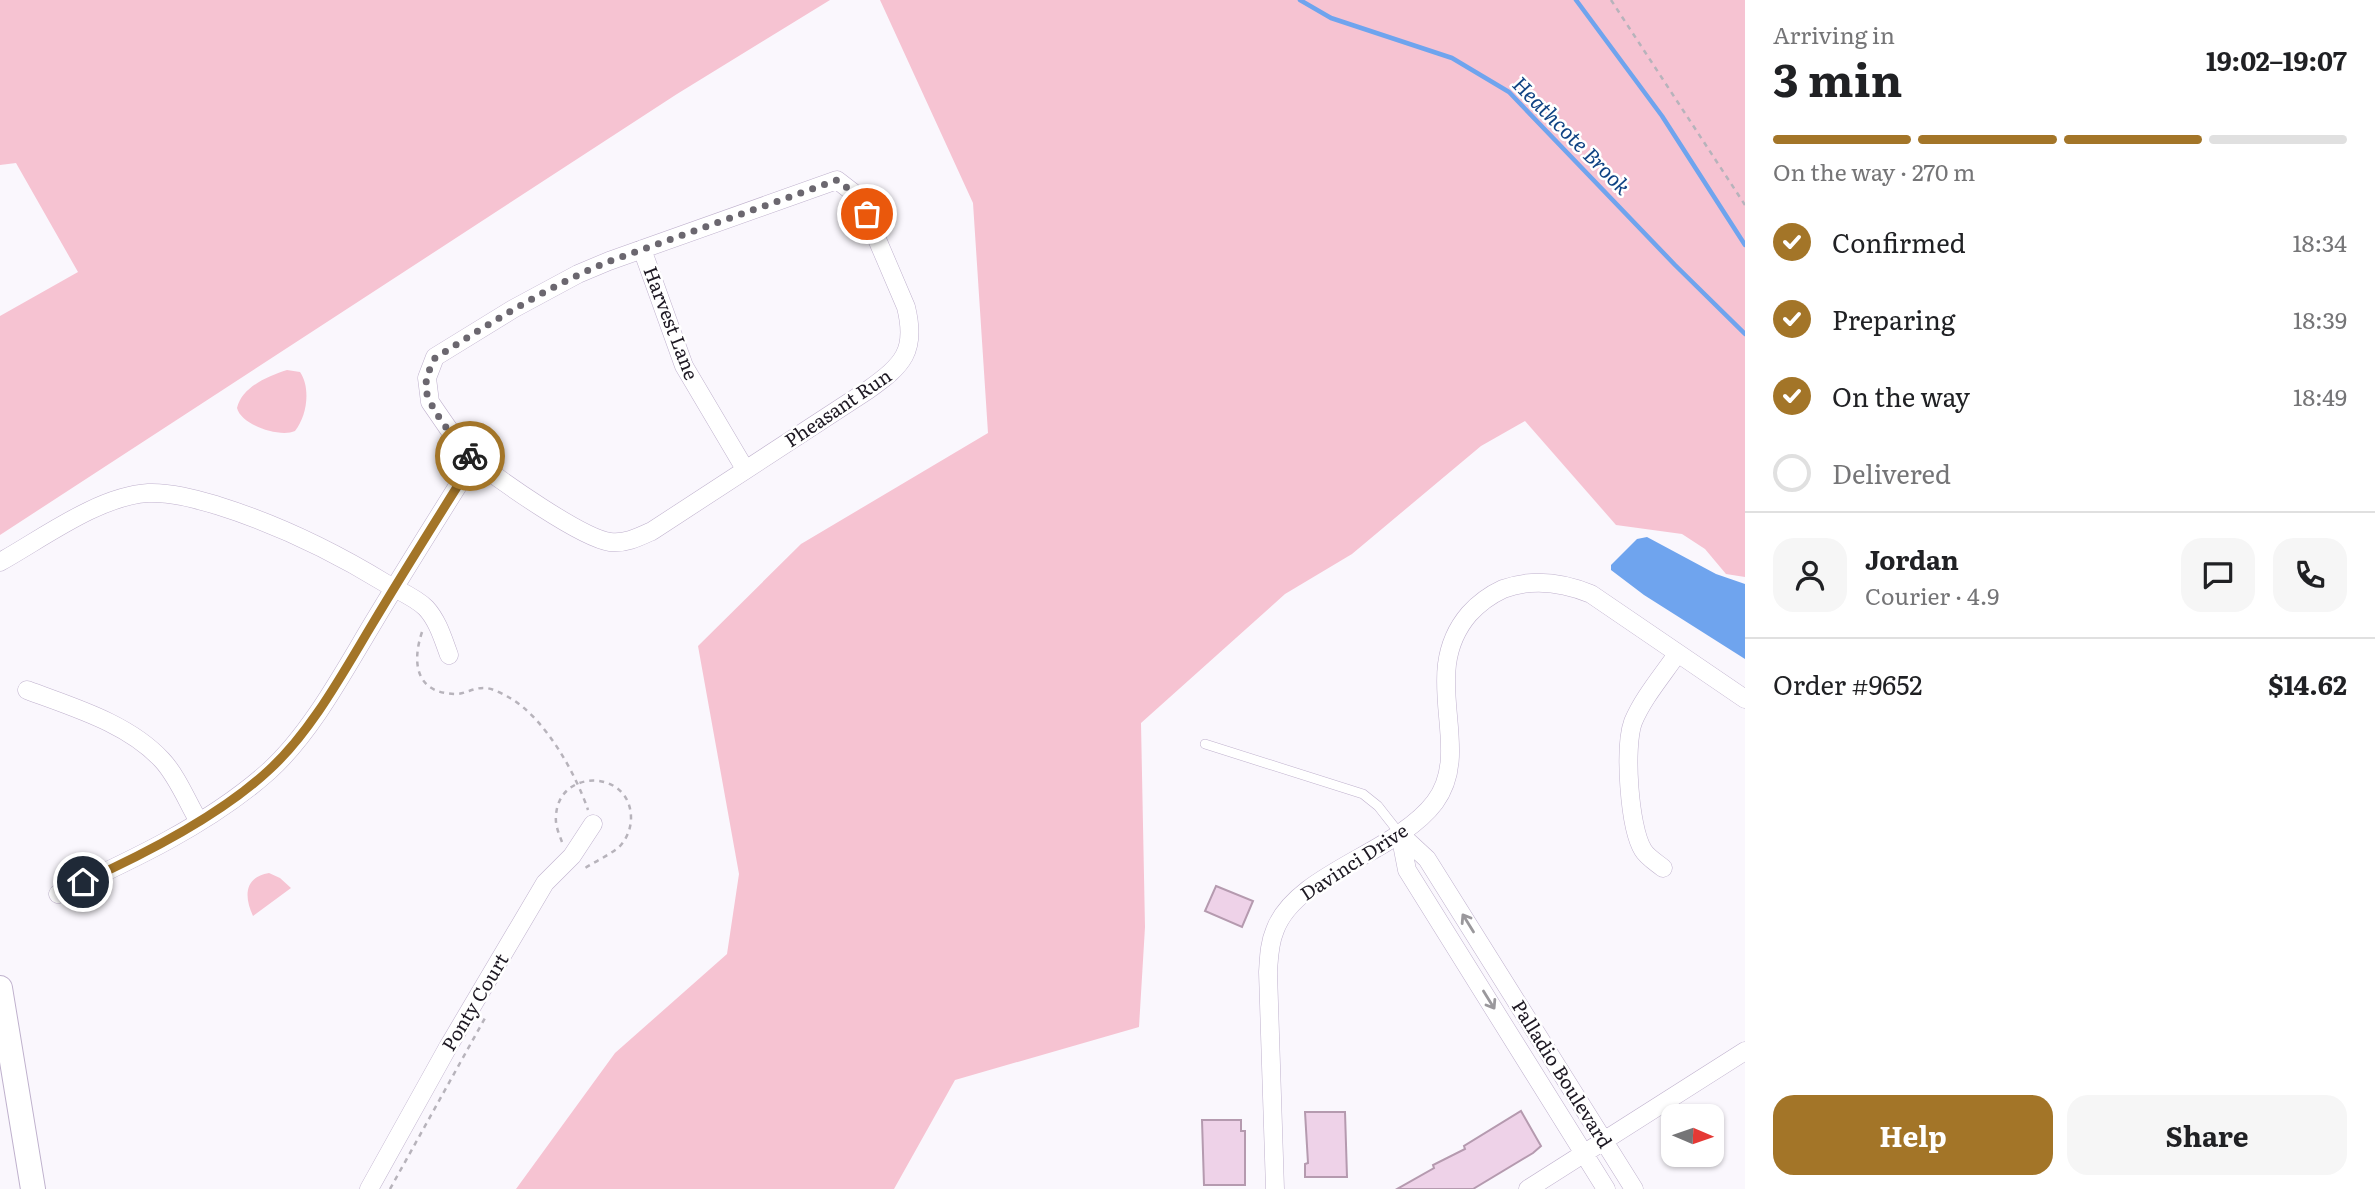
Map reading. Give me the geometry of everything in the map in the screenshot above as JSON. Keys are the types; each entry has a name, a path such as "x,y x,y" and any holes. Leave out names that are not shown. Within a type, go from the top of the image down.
{"street":[{"name":"Pheasant Run","path":"837,180 859,197 906,307 911,326 911,341 906,356 890,375 652,531 633,539 609,542 579,530 474,460 461,447 430,402 427,378 435,358 513,309 578,274 642,249 837,180"},
{"name":"Harvest Lane","path":"642,249 684,366 745,468"},
{"path":"58,894 134,859 234,799 261,777 297,739 338,680 474,460"},
{"path":"0,562 93,509 121,498 149,493 196,499 252,516 333,552 425,607 438,624 449,655"},
{"name":"Davinci Drive","path":"1275,1189 1268,972 1269,950 1275,929 1286,910 1301,894 1400,834 1427,813 1447,780 1450,763 1444,684 1446,665 1461,624 1482,601 1514,585 1539,582 1575,588 1591,594 1745,699"},
{"path":"1663,868 1643,850 1639,839 1627,757 1630,733 1639,709 1677,654"},
{"path":"27,690 83,711 142,744 163,760 198,820"},
{"name":"Ponty Court","path":"369,1189 448,1047 545,883 572,856 593,824"},
{"name":"Palladio Boulevard","path":"1400,834 1427,859 1634,1189"},
{"name":"Palladio Boulevard","path":"1400,834 1407,870 1606,1189"},
{"path":"1471,970 1490,959"},
{"path":"0,988 33,1189"},
{"path":"1528,1189 1745,1051"}],"lane":[{"path":"1205,744 1363,794 1378,806 1400,834"}],"path":[{"path":"1611,0 1745,205"},
{"path":"425,607 417,617 423,628 415,660 424,681 440,691 453,694 487,688 518,703 537,720 578,783 593,824"},
{"path":"575,877 619,846 628,834 631,822 631,810 620,790 603,780 593,779 578,783"},
{"path":"390,1189 491,1008"}],"shaded area":[{"path":"0,0 830,0 677,94 0,535 0,316 78,272 16,163 0,165"},
{"path":"880,0 1745,0 1745,577 1726,574 1705,549 1682,534 1616,525 1525,421 1481,446 1352,554 1285,594 1141,723 1145,927 1139,1027 955,1080 894,1189 516,1189 615,1053 727,954 739,874 698,646 801,544 988,433 973,203"},
{"path":"287,370 300,372 306,386 305,410 295,431 271,431 246,420 237,408 244,394 264,379"},
{"path":"269,873 291,888 253,916 248,902 248,889 255,879"}],"water":[{"path":"1647,537 1716,574 1745,584 1745,659 1644,595 1611,570 1611,565 1637,539"}],"building":[{"path":"1216,886 1253,901 1242,927 1205,911"},
{"path":"1521,1111 1541,1146 1533,1153 1473,1189 1397,1189 1434,1168 1433,1165 1465,1149 1464,1146"},
{"path":"1305,1112 1345,1112 1347,1177 1305,1177 1305,1164 1308,1163"},
{"path":"1202,1120 1241,1120 1241,1131 1245,1131 1245,1185 1204,1185"}],"waterway":[{"name":"Heathcote Brook","path":"1300,0 1331,18 1452,58 1509,92 1745,334"},
{"path":"1576,0 1662,116 1745,245"}],"way so far":[{"path":"470,456 430,402 426,390 430,367 435,358 513,309 578,274 610,261 837,180 859,197 867,214"}],"route":[{"path":"83,882 134,859 234,799 271,769 297,739 338,680 474,460 470,456"}]}
